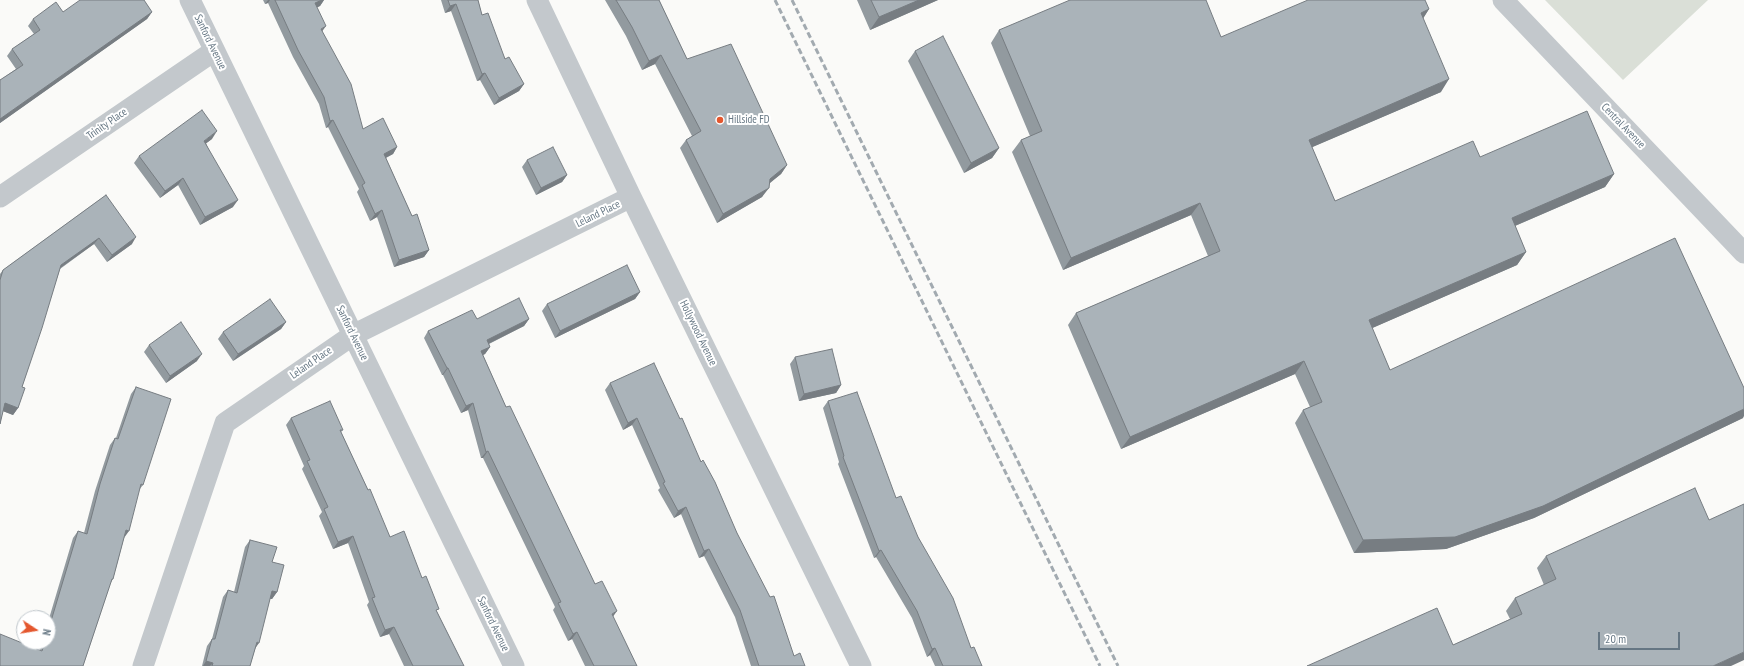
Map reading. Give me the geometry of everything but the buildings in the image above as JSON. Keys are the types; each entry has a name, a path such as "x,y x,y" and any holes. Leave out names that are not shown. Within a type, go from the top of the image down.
{"street":[{"name":"Sanford Avenue","path":"190,0 514,666"},
{"name":"Hollywood Avenue","path":"537,0 631,197 862,666"},
{"name":"Central Avenue","path":"1503,0 1744,253"},
{"name":"Trinity Place","path":"0,197 214,51"},
{"name":"Leland Place","path":"144,666 225,423 353,335 631,197"}],"shaded area":[{"path":"1545,0 1708,0 1623,80"}],"railway":[{"path":"775,0 1100,666"},
{"path":"792,0 1118,666"}],"place":[{"name":"Hillside FD","path":"720,120"}]}
